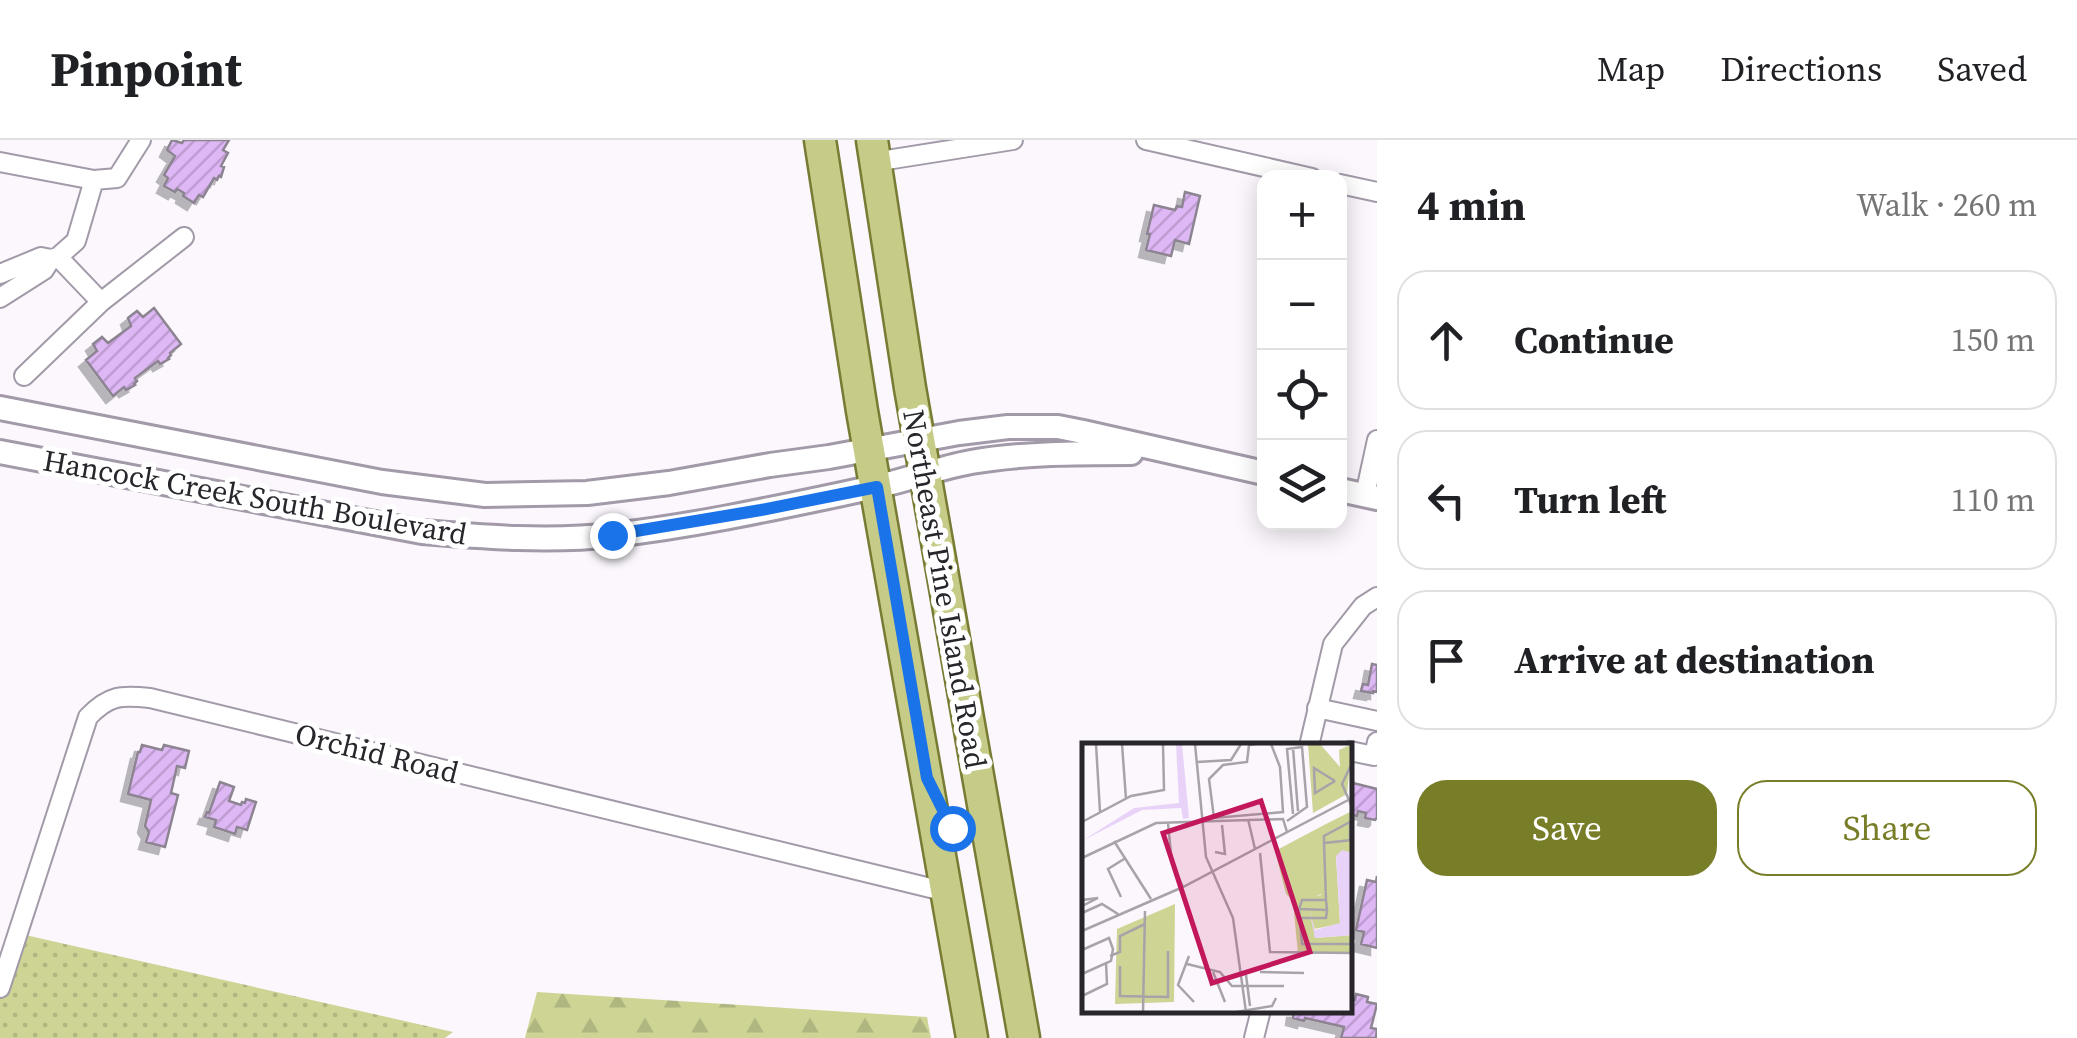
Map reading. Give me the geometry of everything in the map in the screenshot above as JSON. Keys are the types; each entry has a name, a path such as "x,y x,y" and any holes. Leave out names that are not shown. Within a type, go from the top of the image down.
{"main road":[{"name":"Northeast Pine Island Road","path":"820,140 972,1038"},
{"name":"Northeast Pine Island Road","path":"873,151 919,441 1024,1038"},
{"name":"Northeast Pine Island Road","path":"927,778 952,828 990,1038"}],"street":[{"path":"0,162 94,180 117,178 141,140"},
{"path":"873,151 1013,140"},
{"path":"1146,140 1277,170"},
{"path":"0,298 44,270 76,241 94,180"},
{"path":"1347,186 1377,192"},
{"path":"24,376 101,302 184,237"},
{"path":"0,274 41,257 54,258 101,302"},
{"name":"Hancock Creek South Boulevard","path":"0,408 382,482 485,496 587,494 1008,427 1083,432 1169,453"},
{"path":"1371,497 1377,440"},
{"name":"Hancock Creek South Boulevard","path":"0,452 389,526 489,537 612,535 877,487 970,462 1063,453 1169,453"},
{"path":"1169,453 1257,472"},
{"path":"1314,743 1317,708 1333,644 1362,606 1377,597"},
{"name":"Orchid Road","path":"0,988 88,718 104,701 128,696 180,705 946,892"},
{"path":"1317,708 1377,720"},
{"path":"1352,751 1374,756 1377,742"}],"green space":[{"path":"12,932 453,1032 445,1038 0,1038 0,972"},
{"path":"537,992 927,1017 931,1038 525,1038"}],"building":[{"path":"172,140 229,140 223,150 228,153 221,166 221,177 214,178 203,197 199,195 194,203 177,189 175,192 164,186 168,178 164,175 175,156 167,150"},
{"path":"1185,192 1200,196 1189,244 1175,240 1171,256 1146,250 1154,205 1175,210 1182,207"},
{"path":"154,308 181,344 169,359 160,364 158,361 135,378 135,385 126,390 124,387 113,396 86,360 97,351 93,344 102,337 108,343 131,326 128,318 137,311 143,317"},
{"path":"1372,664 1377,665 1377,692 1361,691 1363,684 1368,685"},
{"path":"142,745 189,751 185,768 177,766 171,793 178,795 165,847 146,842 151,800 128,794"},
{"path":"1352,781 1377,789 1377,818 1365,818 1366,813 1358,811 1357,816 1352,815"},
{"path":"220,782 234,787 229,801 241,805 246,799 256,802 247,830 237,827 235,834 214,827 216,820 205,817"},
{"path":"1377,876 1377,948 1361,944 1364,932 1356,930 1367,880 1376,882"},
{"path":"1356,994 1377,1004 1371,1028 1377,1029 1376,1038 1341,1038 1344,1027 1293,1018 1294,1013 1352,1013 1352,999"}],"route":[{"path":"612,535 877,487 927,778 952,828"}]}
